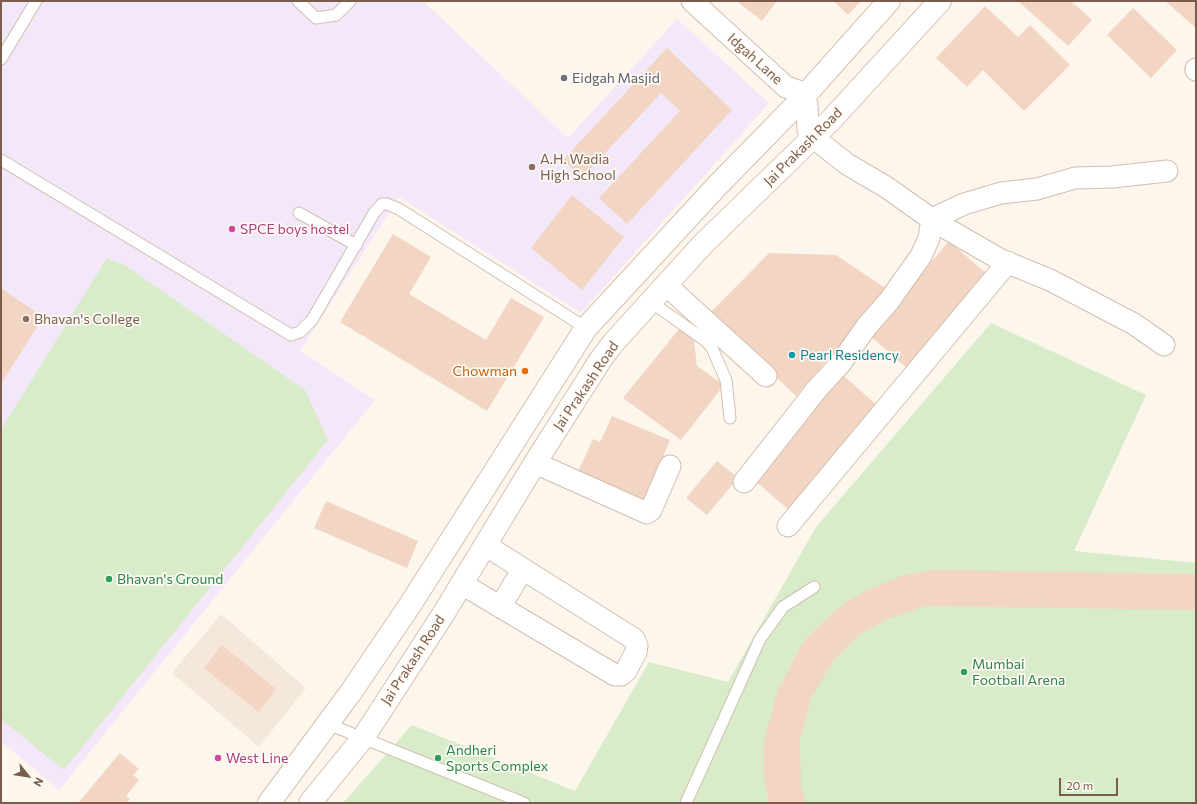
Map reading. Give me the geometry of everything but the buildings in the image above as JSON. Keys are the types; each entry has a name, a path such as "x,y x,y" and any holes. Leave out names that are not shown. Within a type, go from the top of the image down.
{"main road":[{"path":"269,803 328,724 410,605 586,328 801,93 889,1"},
{"name":"Jai Prakash Road","path":"310,803 363,738 462,584 535,463 601,359 703,244 813,138 940,1"}],"street":[{"name":"Idgah Lane","path":"700,2 786,87 801,93"},
{"path":"801,93 807,104 808,130 813,138 847,164 886,187 932,219 1008,262 1050,280 1134,324 1164,345"},
{"path":"932,219 964,204 1001,192 1037,189 1075,178 1112,177 1167,171"},
{"path":"744,482 817,389 840,364 867,326 889,301 906,278 921,256 929,238 932,219"},
{"path":"788,526 1008,262"},
{"path":"666,285 766,376"},
{"path":"535,463 646,513 651,510 670,466"},
{"path":"462,584 615,675 626,671 636,652 637,646 634,639 485,545"},
{"path":"500,607 523,569"}],"lane":[{"path":"1,59 36,1"},
{"path":"298,1 316,18 336,16 350,1"},
{"path":"1,160 291,335 300,332 312,320 374,213 382,204 391,205 586,328"},
{"path":"299,212 356,245"},
{"path":"651,302 706,341 712,348 726,380 730,418"},
{"path":"686,803 760,639 783,607 814,588"},
{"path":"328,724 524,803"}],"shaded area":[{"path":"1,1 423,1 568,138 677,19 769,103 581,313 399,197 300,351 375,400 59,790 1,741"},
{"path":"221,614 306,688 259,747 172,673"}],"green space":[{"name":"Bhavan's Ground","path":"107,258 123,264 305,390 328,440 64,770 1,719 1,430"},
{"name":"Mumbai Football Arena","path":"991,323 1146,395 1074,551 1196,563 1196,803 343,803 412,725 575,791 649,662 728,682 816,527"}],"place":[{"name":"Eidgah Masjid","path":"564,78"},
{"name":"A.H. Wadia High School","path":"532,167"},
{"name":"SPCE boys hostel","path":"232,229"},
{"name":"Bhavan's College","path":"26,319"},
{"name":"Pearl Residency","path":"792,355"},
{"name":"Chowman","path":"525,371"},
{"name":"Bhavan's Ground","path":"109,579"},
{"name":"Mumbai Football Arena","path":"964,672"},
{"name":"West Line","path":"218,758"},
{"name":"Andheri Sports Complex","path":"438,758"}]}
